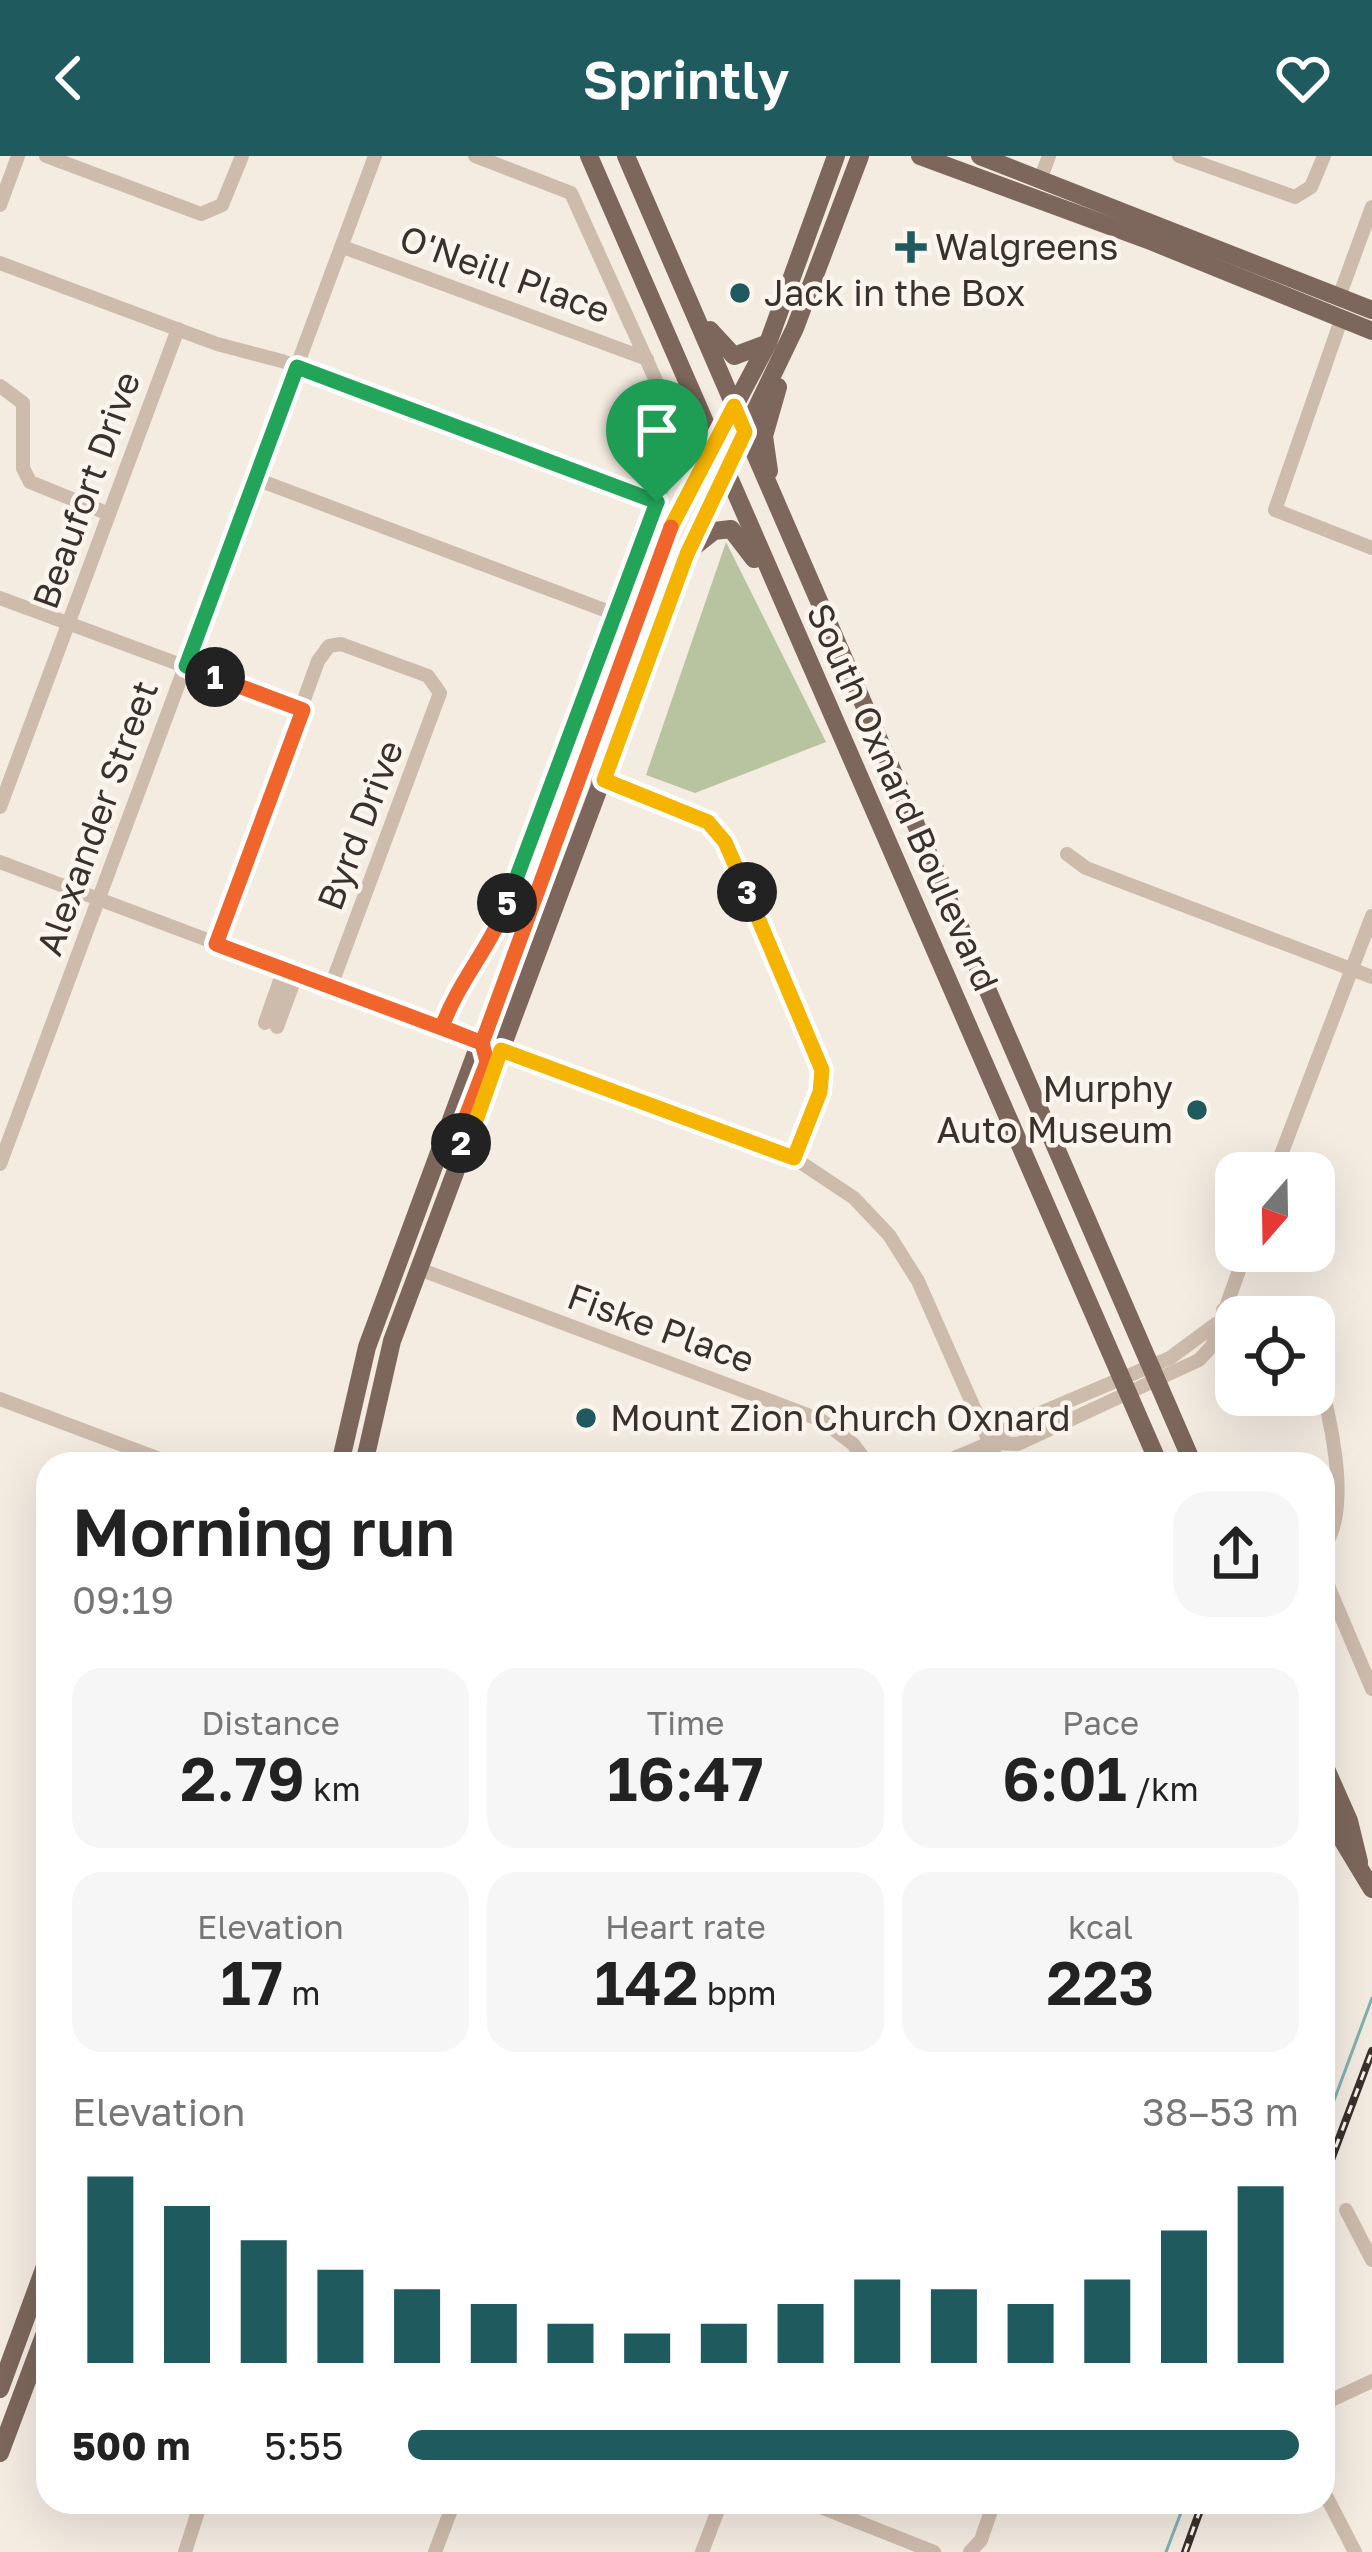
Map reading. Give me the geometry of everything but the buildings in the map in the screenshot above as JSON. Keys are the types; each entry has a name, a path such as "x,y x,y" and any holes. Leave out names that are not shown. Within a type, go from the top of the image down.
{"main road":[{"name":"South Oxnard Boulevard","path":"589,156 1154,1452"},
{"name":"South Oxnard Boulevard","path":"626,156 1188,1452"},
{"path":"636,156 657,225"},
{"path":"343,1452 367,1347 671,526 768,343 836,156"},
{"path":"776,506 764,436 795,328 860,156"},
{"path":"920,156 1372,331"},
{"path":"980,156 1372,310"},
{"path":"1210,265 1251,274 1312,300 1325,303 1340,297"},
{"path":"688,293 729,353 748,354 768,343"},
{"path":"1340,297 1350,312 1372,321"},
{"path":"366,1452 382,1372 687,554 795,328"},
{"path":"687,554 714,531 731,529 740,535 786,615"},
{"path":"462,1160 460,1132 487,1062 482,1043"},
{"path":"1335,1789 1359,1862"},
{"path":"1335,1826 1372,1889"},
{"path":"0,2389 36,2291"},
{"path":"0,2453 36,2357"}],"street":[{"path":"0,205 18,156"},
{"path":"46,156 194,213 214,213 227,198 242,156"},
{"name":"Alexander Street","path":"0,1164 375,156"},
{"path":"442,1027 458,988 496,930 679,434 571,193 475,156"},
{"path":"1040,180 1048,156"},
{"path":"1179,156 1277,194 1302,195 1311,187 1324,156"},
{"path":"1340,297 1372,207"},
{"name":"O'Neill Place","path":"343,247 646,359"},
{"path":"0,263 297,367 657,502"},
{"path":"1341,320 1275,509 1372,548"},
{"name":"Beaufort Drive","path":"0,807 178,329"},
{"path":"0,386 23,403 23,468 30,482 109,514"},
{"path":"256,479 615,614"},
{"path":"0,598 303,710 216,944"},
{"name":"Byrd Drive","path":"303,710 318,661 329,646 347,646 428,676 438,685 437,708 331,986"},
{"path":"580,772 699,815 725,842 822,1070 820,1092 794,1158"},
{"path":"1067,854 1086,868 1372,977"},
{"path":"0,862 482,1043"},
{"path":"1282,1152 1372,916"},
{"path":"271,1025 290,971"},
{"path":"501,1050 794,1158 854,1198 904,1257 994,1452"},
{"name":"Fiske Place","path":"419,1269 821,1420 859,1452"},
{"path":"970,1452 990,1444 1018,1444 1124,1387 1199,1360 1215,1335"},
{"path":"0,1400 141,1452"},
{"path":"1324,1416 1331,1452"},
{"path":"1335,1474 1335,1523"},
{"path":"1335,1602 1372,1689"},
{"path":"1346,2210 1372,2260"},
{"path":"1335,2398 1372,2380"},
{"path":"1335,2513 1355,2552"},
{"path":"185,2552 197,2514"},
{"path":"435,2552 449,2514"},
{"path":"702,2552 716,2514"},
{"path":"838,2514 934,2552"},
{"path":"970,2552 981,2540 990,2514"}],"green space":[{"path":"726,542 826,742 695,793 646,775"}],"waterway":[{"path":"1335,2098 1372,1998"},
{"path":"1166,2552 1180,2514"}],"railway":[{"path":"1335,2149 1372,2051"},
{"path":"1185,2552 1199,2514"}],"place":[{"name":"Walgreens","path":"911,247"},
{"name":"Jack in the Box","path":"740,293"},
{"name":"Murphy Auto Museum","path":"1197,1110"},
{"name":"Mount Zion Church Oxnard","path":"586,1418"}],"route":[{"path":"657,502 297,367 186,666 303,710 216,944 482,1043 487,1062 460,1132 462,1160 501,1050 794,1158 820,1092 820,1059 718,831 699,815 604,780 687,554 745,432 734,406 671,526 482,1043 442,1027 458,988 496,930 657,502"}]}
